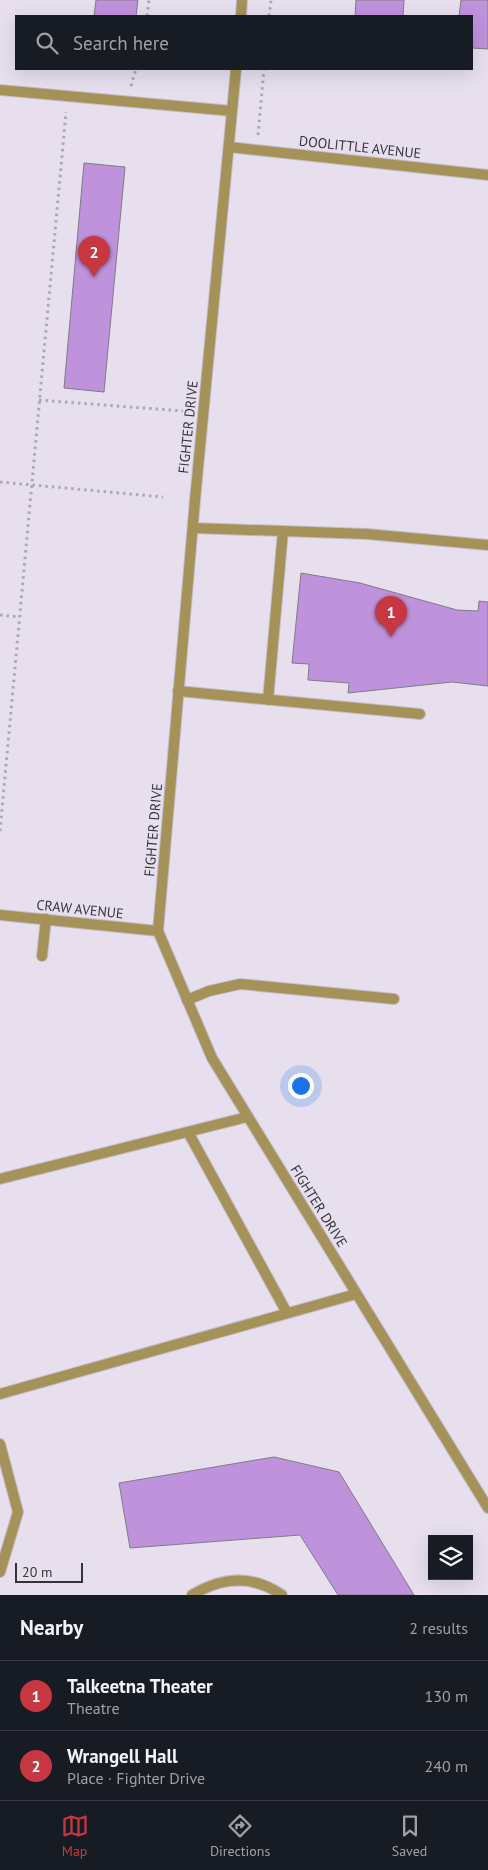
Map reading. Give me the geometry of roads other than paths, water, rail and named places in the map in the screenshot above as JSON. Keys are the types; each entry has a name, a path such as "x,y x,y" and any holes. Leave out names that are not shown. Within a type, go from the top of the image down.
{"street":[{"path":"241,15 242,0"},
{"name":"FIGHTER DRIVE","path":"236,70 192,528 158,931 212,1058 488,1508"},
{"path":"0,90 232,111"},
{"name":"DOOLITTLE AVENUE","path":"229,147 488,175"},
{"path":"192,528 367,534 488,545"},
{"path":"268,700 283,531"},
{"path":"178,691 420,714"},
{"name":"CRAW AVENUE","path":"0,915 158,931"},
{"path":"42,956 46,919"},
{"path":"187,1000 209,991 240,984 394,999"},
{"path":"0,1179 248,1117"},
{"path":"188,1132 287,1314"},
{"path":"0,1394 356,1294"},
{"path":"0,1444 18,1512 0,1572"},
{"path":"192,1595 210,1584 232,1580 257,1582 282,1595"}],"place":[{"name":"Wrangell Hall","path":"94,277"},
{"name":"Talkeetna Theater","path":"391,637"}]}
